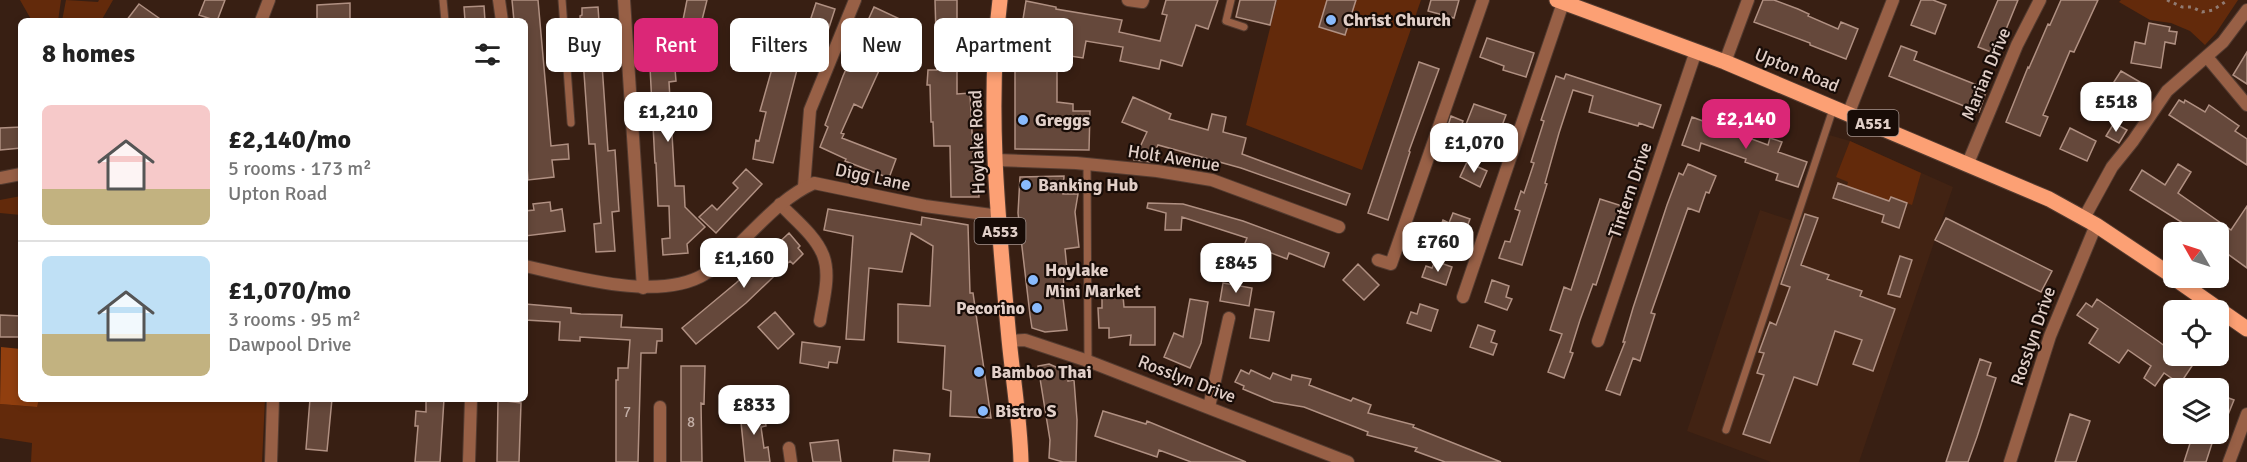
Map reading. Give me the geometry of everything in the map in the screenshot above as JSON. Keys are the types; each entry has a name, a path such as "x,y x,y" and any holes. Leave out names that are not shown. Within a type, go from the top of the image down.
{"main road":[{"name":"Hoylake Road","path":"999,0 994,90 996,160 1009,341 1021,462"},
{"name":"Upton Road","path":"1560,1 1725,62 1849,112 2049,199 2090,221 2163,270"},
{"name":"Upton Road","path":"2189,288 2247,329"}],"street":[{"path":"262,18 269,0"},
{"path":"499,0 502,18"},
{"path":"624,0 643,288"},
{"path":"528,267 600,282 643,288 692,281 715,268 780,204 804,187 810,110 855,0"},
{"path":"1128,0 1142,2 1143,0"},
{"path":"1378,260 1391,264 1483,0"},
{"path":"1725,62 1748,0"},
{"path":"1849,112 1893,0"},
{"name":"Marian Drive","path":"1968,163 2009,63 2040,0"},
{"path":"1463,297 1560,1"},
{"name":"Rosslyn Drive","path":"2010,462 2050,336 2090,221 2112,167 2167,91 2223,42 2247,9"},
{"name":"Tintern Drive","path":"1598,341 1696,51"},
{"path":"2207,57 2247,105"},
{"name":"Holt Avenue","path":"996,160 1087,164 1158,171 1212,180 1339,227"},
{"path":"0,178 18,175"},
{"name":"Digg Lane","path":"804,187 814,183 896,201 999,216"},
{"path":"780,204 811,237 823,255 826,277 820,321"},
{"path":"1209,407 1229,318"},
{"name":"Rosslyn Drive","path":"1009,341 1025,340 1089,361 1348,462"},
{"path":"270,462 273,402"},
{"path":"469,462 471,402"},
{"path":"660,407 660,462"},
{"path":"2229,462 2247,414"},
{"path":"789,448 791,462"}],"lane":[{"path":"443,0 445,18"},
{"path":"562,0 572,123"},
{"path":"1231,0 1226,21 1244,27"},
{"path":"1726,430 1834,106"},
{"path":"1087,164 1089,361"}],"path":[{"path":"2167,0 2182,8 2192,7 2202,12 2213,10 2228,0"}],"shaded area":[{"path":"20,0 61,0 58,18 30,18"},
{"path":"66,0 98,2 99,0 113,0 103,18 63,18"},
{"path":"1277,0 1421,0 1362,170 1246,125"},
{"path":"2121,0 2238,0 2205,45 2190,31 2171,23 2150,20 2119,2"},
{"path":"1822,133 1850,141 1953,187 1859,462 1771,462 1687,431 1760,210 1790,220 1793,218"},
{"path":"1850,141 1921,173 1912,205 1891,197 1889,201 1847,186 1848,182 1836,177"},
{"path":"18,197 18,215 0,213 0,200"},
{"path":"1,347 18,349 18,402 38,402 37,407 0,404"},
{"path":"38,402 265,402 262,462 31,462 32,443 0,438 0,404 36,407"}],"building":[{"path":"205,0 225,0 218,18 199,15"},
{"path":"512,0 538,0 551,146 568,144 569,159 552,160 554,177 528,180 528,18 514,18"},
{"path":"687,0 707,0 702,18 683,18"},
{"path":"935,0 957,0 957,18 936,18"},
{"path":"1166,0 1218,0 1208,29 1196,25 1182,66 1161,60 1159,69 1120,61 1123,47 1086,41 1083,58 1073,56 1073,18 1023,18 1026,1 1056,7 1056,9 1122,20 1119,32 1160,41 1167,15 1162,14"},
{"path":"1240,0 1276,0 1270,25 1236,17"},
{"name":"Christ Church","path":"1327,0 1356,0 1345,35 1319,27"},
{"path":"1431,0 1459,0 1454,18 1428,11"},
{"path":"1763,0 1774,0 1798,9 1838,29 1841,22 1858,29 1846,59 1754,22"},
{"path":"1921,0 1933,0 1946,5 1935,34 1911,25"},
{"path":"1998,0 2018,0 1996,54 1978,47"},
{"path":"2061,0 2098,0 2074,52 2070,51 2043,115 2048,117 2040,136 2006,122 2028,67"},
{"path":"350,3 350,18 317,18 317,5"},
{"path":"816,3 835,9 829,28 829,18 811,18"},
{"path":"139,4 159,18 128,18"},
{"path":"484,6 485,18 465,18 464,7"},
{"path":"598,7 599,18 580,18 582,8"},
{"path":"874,7 898,18 869,18"},
{"path":"2149,23 2170,27 2169,31 2177,32 2175,44 2165,42 2161,68 2131,63 2135,42 2145,44"},
{"path":"1487,38 1534,53 1526,77 1503,70 1504,66 1480,57"},
{"path":"1901,46 1917,52 1914,60 1987,89 1979,112 1889,76"},
{"path":"2247,52 2247,84 2233,75"},
{"path":"1419,62 1439,69 1409,151 1388,220 1368,213"},
{"path":"928,70 957,72 957,94 970,93 973,151 977,150 979,197 951,197 950,146 934,146 930,85 927,85"},
{"path":"2121,71 2140,82 2120,114 2101,102"},
{"path":"584,72 603,72 608,151 615,150 619,211 612,212 615,251 596,252 594,224 601,223 595,144 589,144"},
{"path":"650,72 675,72 676,81 669,82 675,186 684,186 685,207 705,227 687,244 688,253 663,255 662,239 670,238 669,206 658,206"},
{"path":"771,72 796,72 773,163 753,159 756,140 759,141 766,112 760,111"},
{"path":"845,72 878,72 862,108 854,104 841,133 844,134 842,138 896,159 889,178 845,161 846,159 820,147 828,127 825,125"},
{"path":"1015,72 1057,72 1057,102 1073,104 1073,111 1090,111 1089,150 1015,149"},
{"path":"1566,74 1661,105 1653,128 1639,123 1638,126 1589,112 1593,96 1573,90 1522,265 1499,258 1505,241 1510,242 1520,211 1515,209 1521,191 1524,193 1534,163 1531,162 1544,121 1541,120 1556,76 1564,79"},
{"path":"1133,97 1171,114 1169,119 1208,130 1212,114 1226,117 1223,132 1246,138 1242,154 1350,194 1346,205 1241,168 1158,145 1150,162 1134,160 1147,132 1122,122"},
{"path":"2179,100 2184,103 2185,100 2205,112 2209,105 2239,126 2235,131 2247,139 2247,165 2169,115"},
{"path":"1474,104 1506,115 1497,139 1465,127"},
{"path":"1451,116 1463,121 1459,133 1447,129"},
{"path":"1692,117 1768,145 1770,138 1782,142 1778,152 1807,162 1798,187 1776,180 1778,174 1745,162 1746,159 1701,143 1699,151 1682,145"},
{"path":"2114,123 2127,130 2119,143 2106,136"},
{"path":"18,127 18,148 0,150 0,128"},
{"path":"2070,128 2096,141 2087,161 2060,149"},
{"path":"1467,162 1487,171 1480,187 1460,177"},
{"path":"1688,164 1716,176 1709,193 1706,192 1699,212 1688,208 1651,313 1655,314 1640,361 1633,358 1620,395 1606,390 1625,342 1623,342 1633,308 1667,205 1679,173 1683,175"},
{"path":"2178,164 2191,172 2178,193 2220,222 2181,222 2130,190 2142,170 2165,185"},
{"path":"746,169 762,184 716,233 699,217 712,205 717,210 738,188 733,183"},
{"path":"1064,176 1063,194 1078,194 1075,212 1079,247 1065,249 1067,269 1064,270 1063,298 1067,330 1045,332 1032,328 1018,213 1020,177"},
{"path":"1838,183 1889,201 1891,197 1907,203 1899,228 1882,222 1884,215 1833,198"},
{"path":"1600,199 1622,206 1596,285 1593,284 1580,320 1570,352 1573,353 1564,378 1548,372 1562,334 1550,330 1564,287 1571,290"},
{"path":"550,202 551,211 562,209 565,231 528,236 528,211 534,210 533,204"},
{"path":"1148,203 1183,204 1243,221 1329,253 1324,267 1289,253 1287,259 1245,243 1247,238 1182,217 1181,230 1165,230 1166,213 1147,208"},
{"path":"2247,206 2247,268 2229,255 2229,229 2231,230"},
{"path":"828,209 921,225 922,217 968,225 970,293 973,293 991,418 950,416 951,391 943,389 945,346 898,342 898,304 930,306 933,246 911,233 902,272 869,268 864,340 846,339 853,236 824,230"},
{"path":"1453,213 1470,219 1462,240 1439,231 1443,220 1449,223"},
{"path":"1805,214 1818,218 1801,265 1829,275 1827,279 1862,291 1860,296 1895,309 1873,371 1853,364 1862,340 1835,331 1817,385 1794,377 1770,443 1743,434 1764,375 1757,373 1764,353 1759,352 1770,322 1776,325 1790,287 1781,284"},
{"path":"1946,218 2052,271 2041,292 1935,240"},
{"path":"789,233 800,246 798,248 803,254 793,264 790,261 746,303 696,344 682,328 736,283"},
{"path":"1900,256 1912,260 1900,297 1888,294"},
{"path":"1435,261 1452,267 1446,285 1422,277 1426,266 1432,268"},
{"path":"1358,264 1379,285 1364,300 1343,280"},
{"path":"1492,280 1509,286 1506,297 1512,299 1507,310 1485,302"},
{"path":"1223,283 1252,288 1249,306 1220,301"},
{"path":"1123,296 1124,307 1155,307 1155,345 1130,345 1131,335 1109,338 1109,328 1099,328 1098,308 1102,308 1102,297"},
{"path":"1190,299 1208,302 1201,343 1190,368 1164,357 1174,333 1183,337"},
{"path":"2097,299 2163,345 2163,366 2192,366 2184,378 2171,378 2164,373 2155,386 2144,378 2151,366 2128,350 2119,363 2089,343 2098,329 2077,315 2086,303 2092,307"},
{"path":"528,304 571,308 571,313 622,315 621,327 662,329 662,341 657,341 656,353 641,353 638,462 616,462 616,380 618,380 618,368 628,368 630,340 580,337 580,341 559,340 560,322 528,320"},
{"path":"1420,304 1438,310 1431,331 1407,323 1411,312 1417,314"},
{"path":"1255,309 1274,312 1269,341 1250,338"},
{"path":"775,312 794,334 778,349 758,327"},
{"path":"0,315 18,316 18,337 0,337"},
{"path":"1478,325 1495,331 1491,342 1497,344 1493,355 1470,347"},
{"path":"802,342 840,347 837,363 829,362 828,368 800,363"},
{"path":"1980,359 1991,363 1987,375 1996,378 1977,437 1968,462 1946,462"},
{"path":"1049,364 1068,372 1068,381 1074,380 1077,420 1076,462 1063,462 1049,458 1050,440 1038,366"},
{"path":"681,366 705,366 704,404 701,403 702,462 681,462"},
{"path":"1241,370 1249,374 1251,370 1270,379 1273,373 1291,380 1292,375 1311,379 1309,385 1351,401 1353,398 1371,405 1368,413 1414,425 1413,427 1501,462 1445,462 1415,451 1417,448 1367,435 1368,432 1304,407 1274,402 1243,389 1244,386 1235,382"},
{"path":"2229,398 2234,400 2229,412"},
{"path":"310,402 332,402 327,451 306,449"},
{"path":"426,402 444,402 440,462 415,462 418,426 415,426 416,411 426,412"},
{"path":"498,402 521,403 519,462 497,462"},
{"path":"763,408 766,426 761,427 764,448 768,447 770,462 745,462 740,412"},
{"path":"1103,411 1146,424 1147,421 1246,462 1191,462 1159,450 1157,457 1095,436"},
{"path":"2070,414 2090,421 2076,462 2055,462"},
{"path":"838,440 841,462 813,462 810,443"},
{"path":"2190,444 2212,444 2206,462 2184,462"},
{"path":"894,450 930,454 929,462 893,462"}],"place":[{"name":"Christ Church","path":"1331,20"},
{"name":"Greggs","path":"1023,120"},
{"name":"Banking Hub","path":"1026,185"},
{"name":"Hoylake Mini Market","path":"1033,280"},
{"name":"Pecorino","path":"1037,308"},
{"name":"Bamboo Thai","path":"979,372"},
{"name":"Bistro S","path":"983,411"}]}
